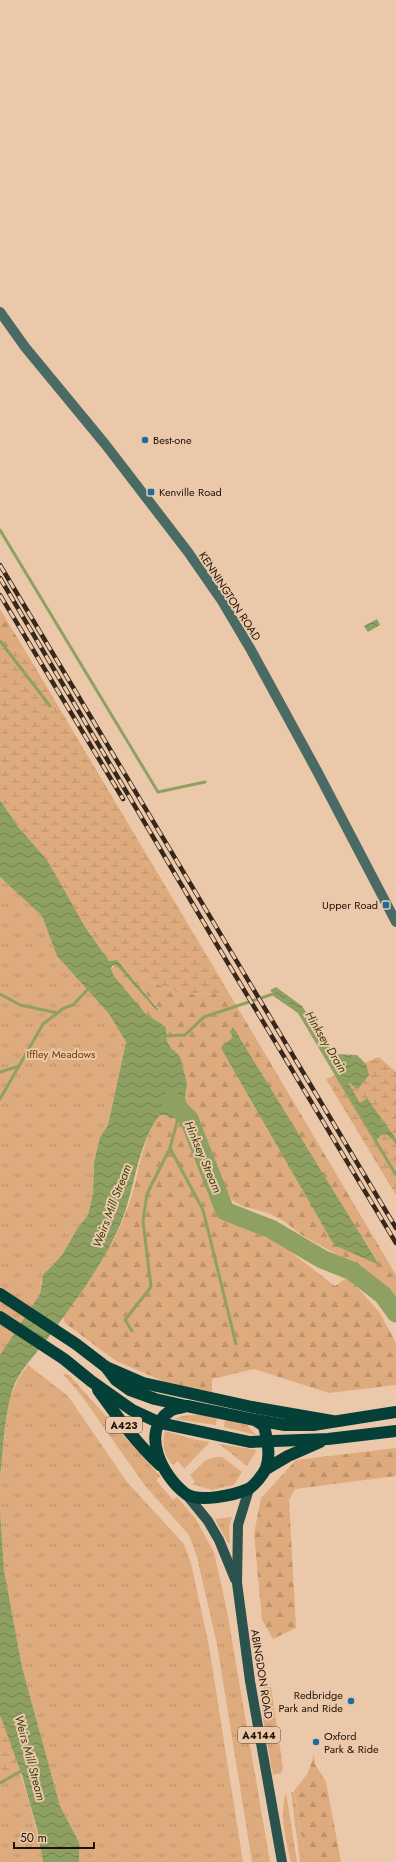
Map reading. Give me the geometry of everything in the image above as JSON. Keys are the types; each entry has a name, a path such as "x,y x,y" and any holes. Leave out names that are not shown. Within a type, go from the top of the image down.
{"highway":[{"path":"0,1294 76,1344 106,1367 143,1383 210,1404 236,1410 332,1421"},
{"name":"A423","path":"0,1317 64,1359 91,1381 132,1410 160,1423 238,1440 267,1442 328,1439 396,1431"},
{"path":"106,1367 116,1380 130,1390 155,1399 187,1406"},
{"name":"A423","path":"91,1381 127,1428 149,1454 164,1468"},
{"path":"210,1404 187,1406 170,1411 160,1423 155,1433 155,1443 164,1468 185,1493 200,1498 216,1497 249,1488 266,1469 268,1449 264,1426 236,1410"},
{"path":"255,1420 298,1425 396,1412"},
{"name":"A423","path":"266,1469 288,1456 328,1439"}],"main road":[{"name":"ABINGDON ROAD","path":"249,1488 238,1525 237,1583 252,1689 282,1862"},
{"name":"ABINGDON ROAD","path":"185,1493 208,1521 219,1540 237,1583"}],"street":[{"name":"KENNINGTON ROAD","path":"0,312 25,347 105,444 188,552 222,601 252,650 317,770 396,922"}],"green space":[{"path":"0,609 26,652 0,647"},
{"path":"0,647 26,652 229,993 182,994 144,979 117,960 109,961 0,800"},
{"name":"Iffley Meadows","path":"0,877 42,916 57,956 109,1014 126,1042 108,1125 100,1137 94,1162 93,1194 88,1215 77,1229 62,1255 48,1269 41,1282 40,1294 0,1355"},
{"path":"117,960 144,979 182,994 229,993 396,1275 396,1297 391,1291 350,1262 300,1234 284,1221 268,1213 242,1206 232,1200 220,1187 187,1106 185,1097 187,1083 180,1056 171,1048 167,1041 166,1027 146,1014 114,976 111,969 116,965 157,1011 158,1008"},
{"path":"379,1057 396,1072 396,1195 326,1079"},
{"path":"160,1115 167,1115 169,1118 184,1119 217,1216 279,1243 335,1286 348,1277 380,1313 396,1343 396,1385 329,1393 254,1369 212,1379 212,1392 168,1383 116,1361 65,1323 63,1317 93,1275 118,1230 131,1198 145,1144"},
{"path":"28,1365 68,1396 127,1482 184,1544 191,1563 209,1646 243,1862 79,1862 79,1842 60,1806 22,1667 4,1570 0,1510 0,1477 8,1402 18,1379"},
{"path":"63,1374 69,1375 160,1476 156,1480 173,1500 177,1497 195,1518 214,1552 227,1611 270,1862 252,1862 217,1644 197,1557 189,1535 146,1487 81,1395"},
{"path":"201,1414 217,1418 216,1425 174,1419 182,1416"},
{"path":"225,1420 247,1425 256,1435 224,1427"},
{"path":"165,1431 210,1442 184,1469 178,1461 173,1465 165,1453"},
{"path":"219,1444 257,1450 247,1466"},
{"path":"396,1448 396,1476 295,1489 289,1500 296,1628 273,1639 262,1620 254,1534 261,1498 296,1460"},
{"path":"222,1457 242,1472 234,1485 212,1490 192,1484 195,1482 190,1475 206,1460"},
{"path":"232,1517 229,1528 230,1543 228,1543 215,1519"},
{"path":"264,1687 271,1687 283,1768 281,1773 273,1775 263,1717 262,1695"},
{"path":"0,1713 30,1805 43,1862 0,1862"},
{"path":"0,1713 22,1774 0,1785"},
{"path":"314,1755 315,1764 326,1782 341,1862 306,1862 294,1791 308,1773"},
{"path":"286,1792 297,1862 291,1862 285,1836 283,1810"},
{"path":"291,1792 294,1792 306,1862 300,1862"}],"water":[{"path":"377,619 380,625 368,632 364,626"},
{"name":"Weirs Mill Stream","path":"0,800 19,828 47,860 84,925 109,961 117,960 158,1009 157,1011 116,965 112,966 111,969 114,976 146,1014 166,1027 167,1041 171,1048 180,1056 187,1083 185,1098 192,1120 169,1118 167,1115 160,1115 152,1126 141,1153 125,1212 105,1255 78,1297 17,1379 9,1401 0,1477 0,1355 40,1294 43,1275 62,1255 77,1229 88,1215 93,1194 94,1162 100,1137 108,1125 126,1042 109,1014 57,956 42,916 0,877"},
{"path":"276,987 302,1006 334,1054 357,1055 366,1064 369,1075 358,1089 348,1082 360,1103 367,1098 396,1139 396,1143 386,1134 380,1136 376,1141 299,1012 273,994 270,990"},
{"path":"233,1027 379,1265 334,1245 221,1048 233,1037 230,1032"},
{"name":"Weirs Mill Stream","path":"0,1510 4,1570 22,1667 60,1806 79,1842 79,1862 43,1862 37,1829 22,1775 0,1715"}],"waterway":[{"path":"0,530 158,792 205,782"},
{"path":"0,641 50,706"},
{"path":"0,1099 43,1024 64,1008 73,1005 89,988"},
{"path":"0,994 20,1005 58,1013"},
{"name":"Hinksey Drain","path":"165,1036 185,1035 204,1017 273,994 299,1012 396,1175"},
{"path":"0,1072 19,1066"},
{"name":"Hinksey Stream","path":"171,1101 189,1119 225,1211 271,1229 322,1259 352,1271 383,1295 396,1313"},
{"path":"179,1115 170,1148 203,1210 236,1344"},
{"path":"132,1331 125,1320 151,1287 143,1221 147,1194 170,1148"},
{"name":"Weirs Mill Stream","path":"0,1783 23,1770"}],"railway":[{"path":"0,565 396,1228"},
{"path":"0,578 214,940 396,1243"},
{"path":"0,595 123,799"}],"place":[{"name":"Best-one","path":"145,440"},
{"name":"Kenville Road","path":"151,492"},
{"name":"Upper Road","path":"386,905"},
{"name":"Redbridge Park and Ride","path":"351,1701"},
{"name":"Oxford Park & Ride","path":"316,1742"}]}
